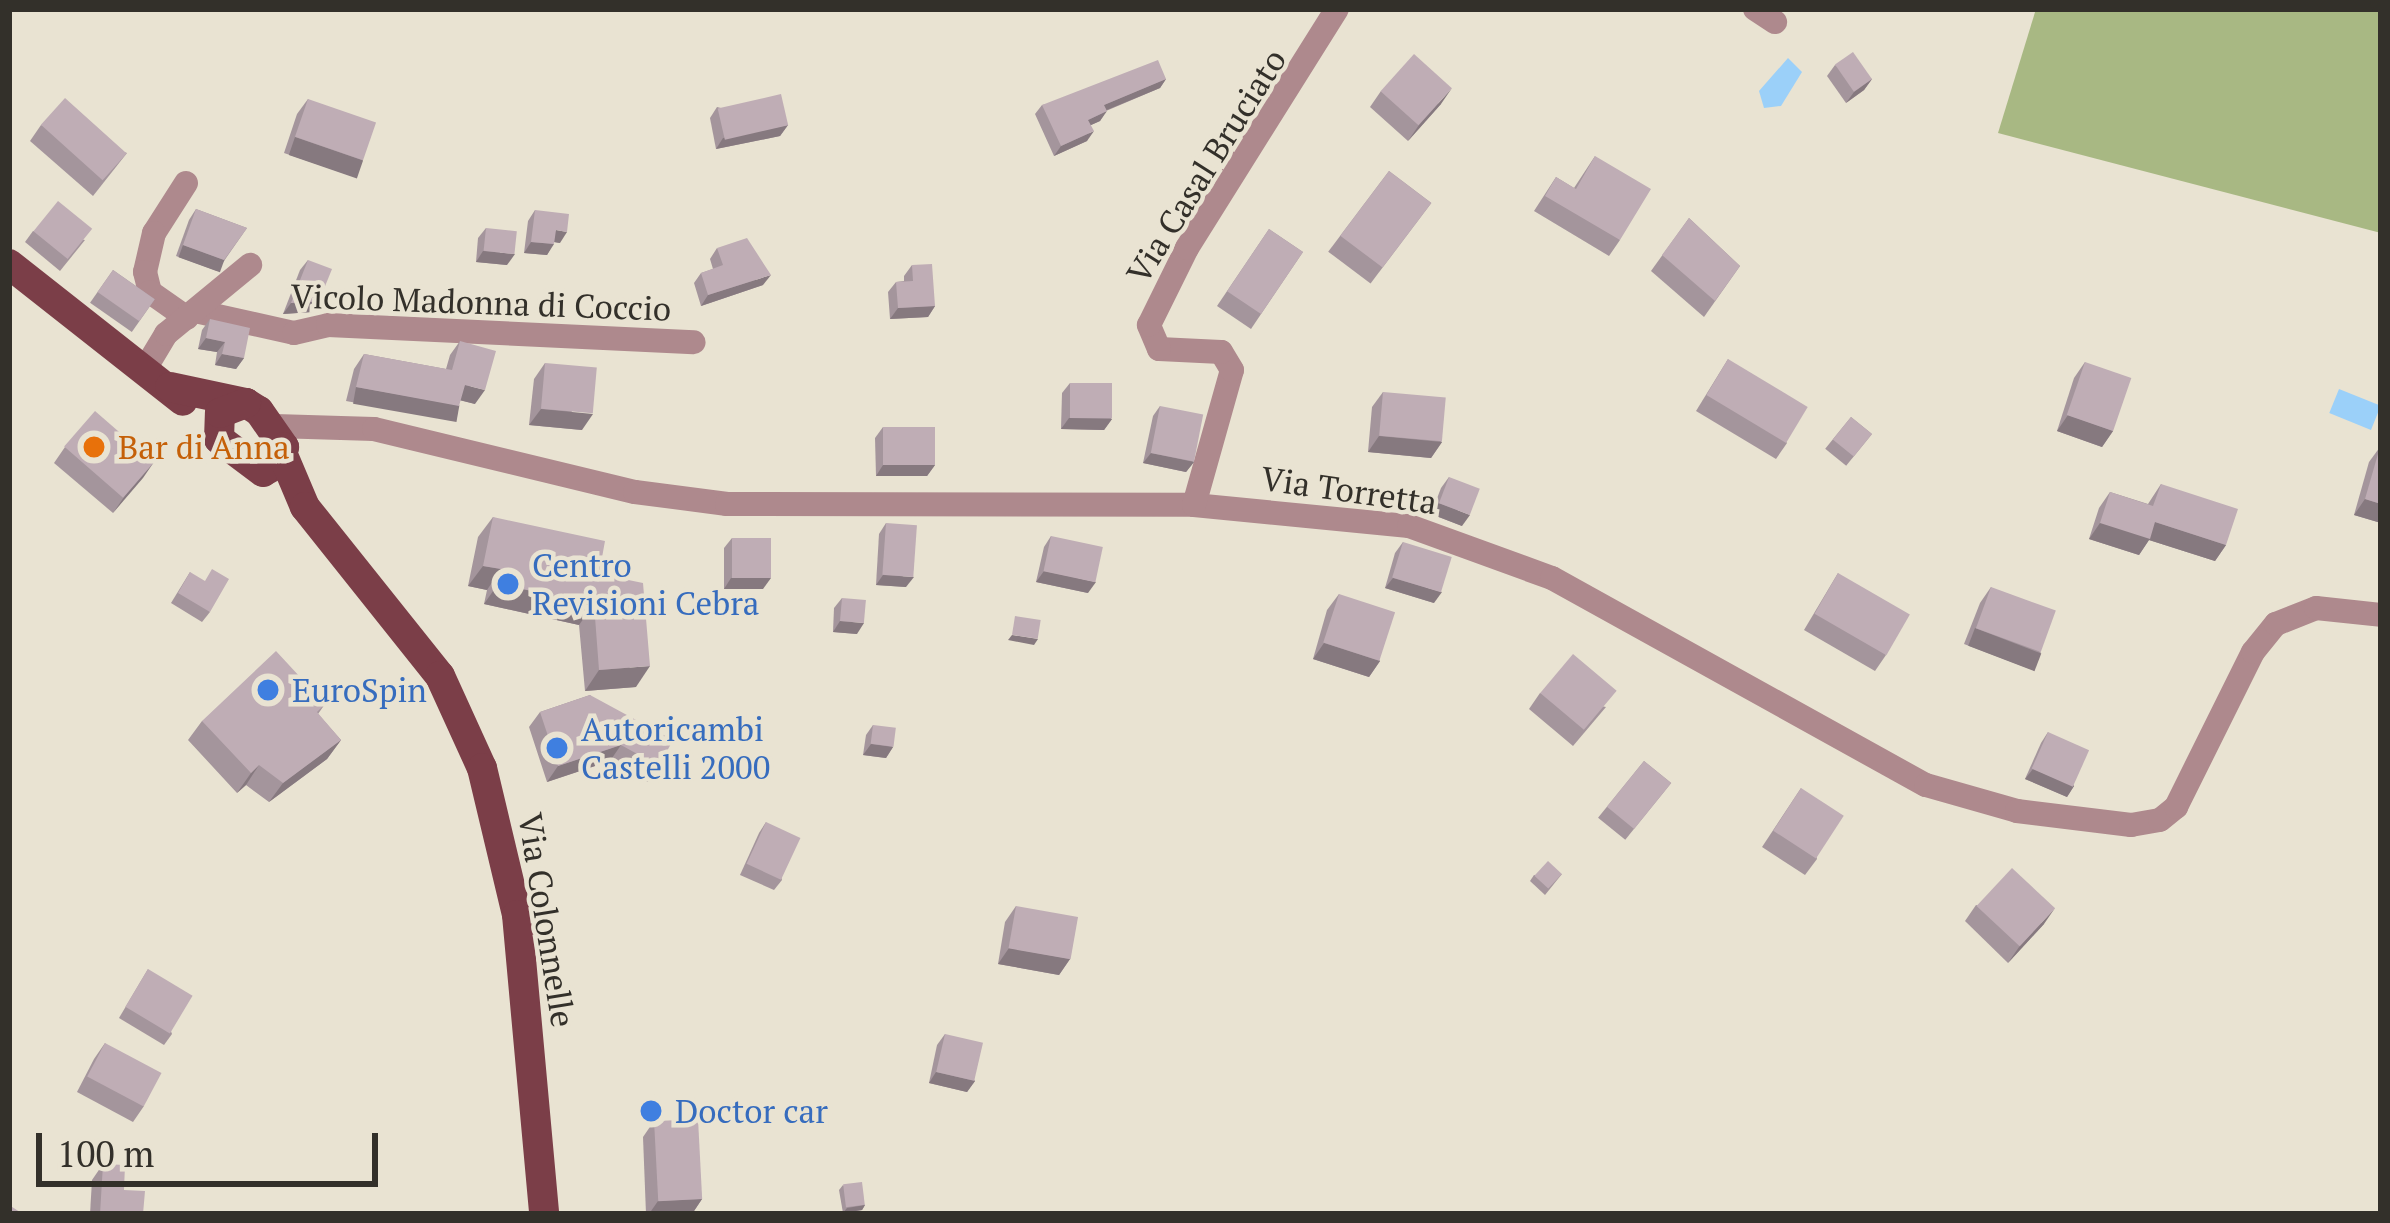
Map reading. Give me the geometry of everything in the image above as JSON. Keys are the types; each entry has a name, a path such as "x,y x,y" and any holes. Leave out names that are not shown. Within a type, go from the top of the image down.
{"main road":[{"name":"Via Colonnelle","path":"9,264 170,387 219,439 278,459"},
{"name":"Via Colonnelle","path":"170,387 247,403 278,459 428,657 482,767 518,915 544,1214"},
{"path":"219,439 220,413 247,403"}],"street":[{"name":"Via Casal Bruciato","path":"1194,505 1232,370 1220,352 1159,349 1149,325 1187,248 1337,9"},
{"path":"186,183 154,233 145,272 150,292 191,314"},
{"name":"Vicolo Madonna di Coccio","path":"145,369 191,314 250,265"},
{"name":"Vicolo Madonna di Coccio","path":"191,314 294,334 328,325 694,342"},
{"name":"Via Torretta","path":"278,459 374,429 620,489 727,505 1194,505 1349,517 1473,544 1594,600 1926,784 2017,811 2131,825 2160,820 2176,807 2253,652 2276,624 2316,608 2381,615"}],"green space":[{"path":"2036,9 2381,9 2381,233 1998,133"}],"water":[{"path":"1788,58 1802,72 1781,106 1764,108 1759,91"},
{"path":"2339,389 2381,406 2371,430 2329,413"}],"building":[{"path":"1853,52 1872,79 1854,92 1835,65"},
{"path":"1414,54 1452,88 1418,125 1381,91"},
{"path":"1158,60 1166,79 1104,105 1107,111 1088,120 1094,131 1061,146 1042,105"},
{"path":"781,94 788,125 725,140 718,109"},
{"path":"65,98 127,154 103,180 41,125"},
{"path":"308,99 376,122 363,160 295,137"},
{"path":"1595,156 1651,189 1620,240 1545,196 1556,177 1576,189"},
{"path":"1389,171 1431,203 1383,268 1340,236"},
{"path":"58,201 92,229 68,259 33,231"},
{"path":"196,209 247,228 224,260 183,245"},
{"path":"535,210 569,214 567,232 556,230 554,244 531,242"},
{"path":"1689,218 1740,266 1715,301 1662,255"},
{"path":"486,228 517,231 514,254 484,251"},
{"path":"1269,229 1303,252 1261,314 1227,291"},
{"path":"747,238 771,275 708,295 701,273 723,265 717,248"},
{"path":"308,260 332,269 319,301 291,303"},
{"path":"932,264 935,306 898,308 896,282 913,281 912,265"},
{"path":"113,270 155,299 139,321 98,292"},
{"path":"210,319 250,328 244,358 222,354 225,342 206,338"},
{"path":"460,341 496,351 485,390 465,385 459,406 356,387 364,354 452,370"},
{"path":"1728,359 1808,407 1786,443 1706,395"},
{"path":"2085,362 2131,378 2113,431 2067,415"},
{"path":"545,363 597,368 593,413 541,409"},
{"path":"1070,383 1112,383 1112,418 1070,418"},
{"path":"1383,392 1446,397 1442,441 1379,436"},
{"path":"1160,406 1203,414 1194,462 1151,453"},
{"path":"95,411 154,462 123,498 64,446"},
{"path":"1851,417 1872,434 1854,457 1833,440"},
{"path":"883,427 935,427 935,465 883,465"},
{"path":"2381,447 2381,504 2365,499"},
{"path":"1449,477 1480,489 1470,515 1439,503"},
{"path":"2161,484 2238,509 2226,545 2155,522 2150,539 2100,523 2110,492 2153,506"},
{"path":"493,517 605,541 599,574 643,583 650,666 599,670 594,604 498,584 501,569 483,566"},
{"path":"886,523 917,525 913,577 882,575"},
{"path":"1051,536 1103,547 1095,582 1044,571"},
{"path":"732,538 771,538 771,578 732,578"},
{"path":"1403,542 1452,557 1441,592 1392,577"},
{"path":"212,569 229,579 210,612 178,593 190,572 205,581"},
{"path":"1838,573 1910,614 1886,655 1814,614"},
{"path":"1991,587 2056,611 2041,652 1976,628"},
{"path":"1339,594 1395,612 1379,661 1323,643"},
{"path":"842,598 866,600 864,623 840,621"},
{"path":"1015,616 1041,620 1038,639 1012,635"},
{"path":"276,651 325,704 317,712 341,740 283,783 259,765 251,773 202,721"},
{"path":"1573,654 1617,691 1584,730 1540,693"},
{"path":"590,695 673,740 659,766 621,745 558,766 540,712"},
{"path":"873,725 896,728 894,747 871,744"},
{"path":"2048,732 2089,750 2073,787 2032,769"},
{"path":"1644,761 1671,783 1634,829 1607,807"},
{"path":"1801,788 1844,816 1816,859 1773,831"},
{"path":"766,822 800,838 781,880 747,864"},
{"path":"1548,861 1562,874 1548,889 1534,876"},
{"path":"2012,868 2055,908 2020,946 1977,906"},
{"path":"1016,906 1078,917 1071,959 1009,948"},
{"path":"148,969 193,996 170,1033 125,1007"},
{"path":"945,1034 983,1043 974,1081 936,1072"},
{"path":"105,1043 162,1073 144,1107 87,1077"},
{"path":"698,1119 702,1199 658,1201 654,1121"},
{"path":"103,1164 125,1165 124,1190 145,1191 143,1214 100,1214"},
{"path":"862,1182 865,1205 846,1207 843,1184"}],"place":[{"name":"Bar di Anna","path":"94,447"},
{"name":"Centro Revisioni Cebra","path":"508,584"},
{"name":"EuroSpin","path":"268,690"},
{"name":"Autoricambi Castelli 2000","path":"557,748"},
{"name":"Doctor car","path":"651,1111"}]}
